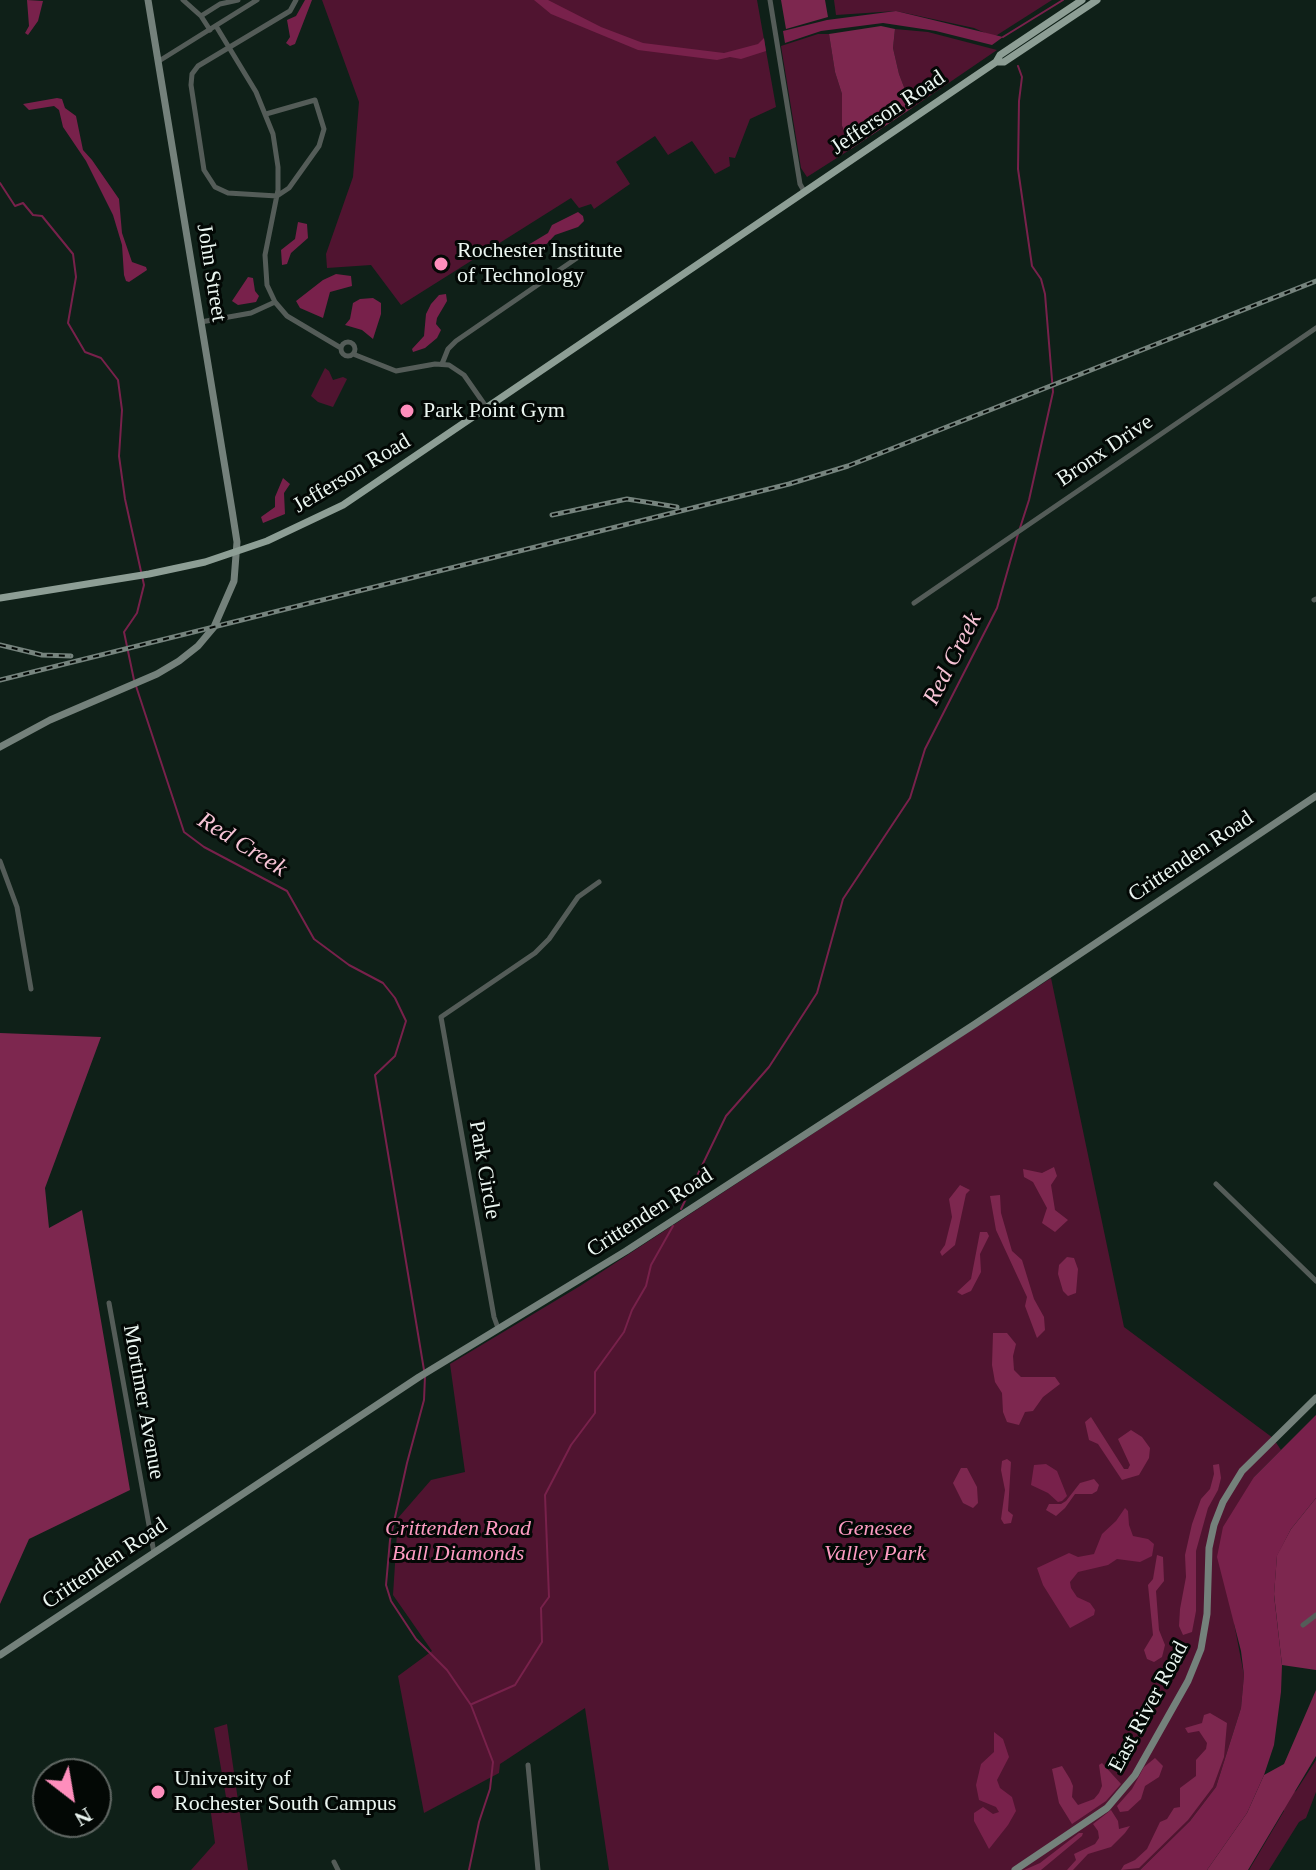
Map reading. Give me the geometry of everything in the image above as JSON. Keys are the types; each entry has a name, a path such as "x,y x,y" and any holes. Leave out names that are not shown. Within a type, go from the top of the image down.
{"main road":[{"name":"Jefferson Road","path":"0,598 149,574 237,552 343,505 996,62 1000,55 1082,0"},
{"name":"Jefferson Road","path":"996,62 1004,62 1097,0"}],"street":[{"name":"John Street","path":"0,747 50,720 147,678 186,657 214,627 232,589 237,552 148,0"},
{"path":"183,0 201,16 210,30"},
{"path":"201,16 220,4 238,0"},
{"path":"159,61 257,0"},
{"path":"266,114 313,99 324,129 319,146 293,184 277,196 222,191 210,182 204,170 191,79 198,66 290,11 296,0"},
{"path":"770,0 800,184 805,192"},
{"path":"216,26 266,114 278,167 277,196 264,264 267,285 275,302 295,322 343,346"},
{"path":"442,364 448,349 456,341 590,249"},
{"path":"201,322 251,313 275,302"},
{"name":"Bronx Drive","path":"914,603 1316,328"},
{"path":"343,346 350,342 356,353"},
{"path":"343,346 344,355 356,353 396,371 442,364 464,375 487,408"},
{"name":"Crittenden Road","path":"0,1655 419,1377 604,1264 799,1139 1316,796"},
{"path":"0,861 17,907 31,989"},
{"name":"Park Circle","path":"498,1328 441,1017 535,953 575,902 599,882"},
{"path":"1216,1184 1316,1281"},
{"name":"Mortimer Avenue","path":"109,1303 154,1553"},
{"name":"East River Road","path":"1015,1870 1102,1813 1135,1775 1199,1656 1207,1614 1209,1548 1216,1517 1237,1478 1316,1398"},
{"path":"1303,1625 1316,1615"},
{"path":"528,1765 538,1870"},
{"path":"334,1862 338,1870"}],"green space":[{"path":"322,0 757,0 776,107 750,119 735,158 729,157 730,166 715,174 692,141 668,155 655,136 616,162 630,184 594,209 591,204 579,208 571,198 401,305 371,265 327,268 326,254 353,177 359,102"},
{"path":"834,0 1052,0 994,37 974,28 896,11 836,15"},
{"path":"895,29 928,32 997,50 912,108 893,48"},
{"path":"818,34 829,34 842,94 842,126 851,149 807,177 801,168 781,46"},
{"path":"325,368 333,380 347,379 333,407 311,396"},
{"name":"Genesee Valley Park","path":"1051,978 1124,1327 1273,1438 1281,1450 1254,1477 1234,1623 1244,1675 1241,1708 1216,1787 1190,1821 1140,1870 609,1870 585,1708 500,1764 499,1773 424,1813 398,1676 432,1651 393,1595 398,1518 431,1480 465,1472 450,1364 580,1286"},
{"path":"227,1724 248,1870 191,1870 215,1843 210,1806 226,1797 214,1728"},
{"path":"1316,1760 1316,1792 1306,1818 1299,1822 1269,1870 1249,1870 1284,1811 1282,1806 1289,1794 1296,1791"}],"shaded area":[{"path":"27,0 43,1 38,21 28,35 25,33 29,26"},
{"path":"305,0 312,0 295,44 290,46 286,43 290,37 287,20 296,16"},
{"path":"534,0 548,0 601,27 643,43 724,53 758,44 764,38 766,51 741,59 730,57 717,60 638,50 551,14"},
{"path":"781,0 825,0 828,17 786,29"},
{"path":"896,11 1003,37 992,45 936,31 883,23 821,31 785,43 783,31 827,20"},
{"path":"881,26 895,29 893,48 912,108 851,149 842,126 842,94 829,34"},
{"path":"62,99 65,108 76,116 83,150 119,199 122,233 132,262 146,267 147,270 129,282 124,275 122,245 113,215 86,161 63,127 59,110 54,106 29,110 23,104"},
{"path":"578,212 584,221 578,227 555,235 539,252 527,251 528,245 548,233 552,225"},
{"path":"298,222 307,224 308,238 291,253 287,264 282,265 281,250 295,239"},
{"path":"336,274 351,276 352,286 330,292 323,318 300,308 296,301"},
{"path":"248,277 253,278 259,296 256,302 238,305 232,301"},
{"path":"446,294 447,301 437,318 436,324 441,330 437,338 425,348 413,352 412,349 424,336 426,314 431,304 439,295"},
{"path":"373,298 381,303 381,314 373,339 362,330 345,325 350,319 353,303"},
{"path":"283,478 290,484 284,493 285,514 263,523 261,517 275,507 275,497"},
{"path":"0,1033 101,1037 45,1188 49,1228 82,1210 130,1490 29,1539 0,1604"},
{"path":"1054,1167 1057,1176 1051,1185 1055,1210 1068,1220 1055,1232 1042,1223 1047,1208 1033,1182 1024,1177 1023,1169 1042,1173"},
{"path":"960,1185 970,1190 966,1194 955,1245 942,1256 940,1252 945,1245 952,1217 949,1199"},
{"path":"1000,1195 1001,1213 1012,1251 1022,1260 1034,1299 1044,1317 1045,1330 1037,1338 1025,1306 1027,1297 996,1230 990,1196"},
{"path":"980,1232 987,1232 989,1236 980,1254 981,1272 971,1291 962,1295 957,1292 971,1279"},
{"path":"1067,1257 1074,1258 1078,1269 1076,1293 1068,1296 1063,1291 1058,1274 1059,1265"},
{"path":"993,1333 1007,1333 1016,1344 1014,1370 1021,1377 1055,1377 1060,1384 1043,1397 1033,1411 1025,1412 1019,1425 1007,1422 1003,1412 1002,1393 995,1382 992,1365"},
{"path":"1316,1415 1316,1498 1291,1529 1277,1556 1274,1595 1282,1665 1281,1692 1274,1745 1264,1775 1247,1813 1207,1870 1140,1870 1190,1821 1216,1787 1241,1708 1244,1675 1241,1651 1217,1557 1223,1527 1254,1477"},
{"path":"1091,1417 1124,1469 1130,1465 1118,1439 1131,1430 1142,1437 1150,1448 1149,1458 1139,1475 1122,1480 1098,1444 1089,1440 1085,1422"},
{"path":"1007,1459 1011,1462 1008,1511 1013,1515 1011,1523 1004,1524 1001,1519 1005,1490 1001,1470 1002,1461"},
{"path":"1046,1464 1057,1471 1067,1496 1062,1501 1058,1502 1031,1485 1034,1465"},
{"path":"1219,1464 1221,1478 1218,1490 1208,1508 1196,1551 1196,1611 1192,1632 1183,1635 1179,1626 1186,1577 1185,1555 1201,1499 1210,1489 1213,1465"},
{"path":"961,1468 967,1468 977,1487 978,1503 973,1508 963,1503 953,1483"},
{"path":"1094,1479 1099,1485 1097,1491 1075,1494 1056,1516 1046,1510 1049,1504 1066,1501 1080,1483"},
{"path":"1316,1498 1316,1670 1282,1665 1274,1594 1277,1555 1291,1529"},
{"path":"1125,1508 1133,1536 1148,1539 1154,1544 1152,1556 1140,1562 1117,1559 1108,1565 1078,1572 1070,1582 1071,1588 1077,1597 1090,1603 1095,1610 1094,1615 1070,1628 1043,1585 1037,1568 1069,1553 1078,1557 1094,1554 1102,1534"},
{"path":"1157,1555 1163,1557 1164,1581 1156,1591 1159,1630 1165,1645 1162,1657 1154,1662 1147,1659 1144,1650 1153,1635 1148,1585 1153,1579"},
{"path":"1316,1690 1316,1756 1248,1870 1207,1870 1247,1813 1264,1775 1284,1764"},
{"path":"1210,1713 1227,1723 1224,1757 1213,1787 1188,1820 1139,1868 1121,1870 1147,1849 1160,1822 1167,1819 1174,1808 1180,1807 1180,1788 1196,1776 1196,1760 1206,1749 1207,1743 1199,1731 1188,1733 1185,1728 1202,1723 1204,1715"},
{"path":"994,1732 1003,1739 1009,1757 997,1780 1000,1788 1012,1797 1016,1811 989,1849 974,1821 974,1813 983,1807 993,1814 999,1812 996,1807 979,1800 976,1785 981,1764 994,1752"},
{"path":"1155,1758 1163,1766 1159,1777 1145,1786 1141,1799 1128,1811 1120,1812 1117,1806 1132,1789 1144,1767"},
{"path":"1102,1763 1121,1784 1106,1801 1072,1824 1059,1803 1052,1769 1062,1766 1073,1786 1072,1797 1078,1805 1094,1799 1099,1793 1102,1786 1099,1765"},
{"path":"1111,1810 1119,1829 1130,1826 1125,1833 1111,1847 1088,1854 1073,1870 1067,1870 1076,1860 1074,1854 1095,1844 1099,1838 1093,1824"},
{"path":"1083,1833 1082,1836 1041,1870 1024,1870 1040,1863"}],"waterway":[{"name":"Red Creek","path":"1003,37 1063,0"},
{"name":"Red Creek","path":"1018,66 1022,77 1018,169 1032,266 1041,279 1045,294 1053,392 1020,528"},
{"name":"Red Creek","path":"0,183 15,206 23,203 33,215 42,216 73,254 76,277 68,323 85,352 101,358 118,380 122,410 119,456 144,585 137,613 124,632 134,680"},
{"name":"Red Creek","path":"681,1209 726,1116 769,1067 817,993 843,899 910,798 925,749 997,608 1018,534"},
{"name":"Red Creek","path":"136,686 184,832 204,847 287,891 314,939 349,965 383,983 395,998 406,1021 395,1056 375,1075 424,1370"},
{"name":"Red Creek","path":"472,1704 515,1685 542,1642 541,1608 549,1597 545,1495 571,1445 595,1413 595,1372 624,1332 646,1286 651,1265 673,1226"},
{"name":"Red Creek","path":"425,1376 424,1400 390,1540 386,1585 391,1601 416,1639 447,1670 471,1705 493,1762 490,1789 469,1870"}],"railway":[{"path":"0,680 789,484 848,466 1316,281"},
{"path":"552,515 627,499 677,507"},
{"path":"0,645 42,655 71,656"}],"place":[{"name":"Rochester Institute of Technology","path":"441,264"},
{"name":"Park Point Gym","path":"407,411"},
{"name":"University of Rochester South Campus","path":"158,1792"}],"park label":[{"name":"Crittenden Road Ball Diamonds","path":"458,1542"}]}
